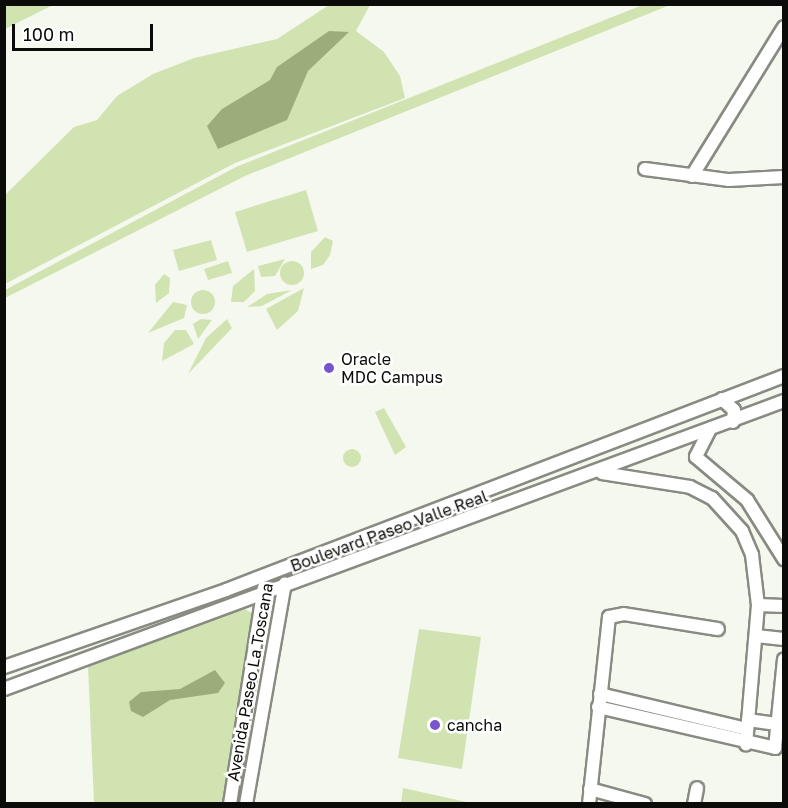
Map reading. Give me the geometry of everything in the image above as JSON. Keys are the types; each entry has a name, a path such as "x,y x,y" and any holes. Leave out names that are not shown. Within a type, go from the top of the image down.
{"street":[{"path":"692,176 783,27"},
{"path":"645,169 692,176 783,177"},
{"name":"Boulevard Paseo Valle Real","path":"4,667 226,590 783,376"},
{"path":"722,399 734,410 733,422"},
{"name":"Boulevard Paseo Valle Real","path":"4,689 709,431 783,401"},
{"path":"709,431 696,457 747,500 783,559"},
{"path":"598,472 673,481 712,498 730,513 752,555 758,605 746,744"},
{"name":"Avenida Paseo La Toscana","path":"246,804 287,567"},
{"name":"Avenida Paseo La Toscana","path":"230,804 266,575"},
{"path":"758,605 783,606"},
{"path":"589,804 609,617 624,614 718,629"},
{"path":"756,636 783,639"},
{"path":"599,700 746,744 775,748 781,718 783,659"},
{"path":"599,700 748,724 781,718"},
{"path":"237,764 252,766"},
{"path":"694,804 697,788"},
{"path":"590,789 645,804"}],"shaded area":[{"path":"5,4 53,4 53,5 5,29"},
{"path":"645,4 670,5 245,176 5,298 5,290 236,167"},
{"path":"329,5 370,5 356,31 384,52 400,76 405,98 235,163 5,284 5,195 74,127 97,120 117,96 153,74 194,58 277,39"},
{"path":"329,31 349,32 308,71 287,120 218,149 207,126 222,109 270,80 277,67"},
{"path":"306,190 318,231 247,252 235,212"},
{"path":"325,237 333,241 330,255 323,265 311,269 311,252"},
{"path":"211,240 217,260 179,271 173,250"},
{"path":"285,259 275,276 261,277 258,266"},
{"path":"228,261 232,273 208,280 204,269"},
{"path":"292,261 301,264 304,273 301,282 292,285 283,282 280,273 283,264"},
{"path":"254,269 255,291 244,302 231,302 233,286"},
{"path":"164,274 170,278 169,293 156,303 155,285"},
{"path":"304,288 298,311 277,330 266,309"},
{"path":"203,290 212,293 215,302 212,311 203,314 194,311 191,302 194,293"},
{"path":"292,290 262,306 247,307 267,294"},
{"path":"173,302 187,305 184,318 148,333"},
{"path":"201,319 212,320 198,339 193,324"},
{"path":"227,319 232,328 188,374 206,338"},
{"path":"175,330 186,330 194,344 162,361 164,343"},
{"path":"384,408 406,447 395,455 375,412"},
{"path":"352,449 358,452 361,458 358,464 352,467 346,464 343,458 346,452"},
{"path":"242,607 256,616 224,803 94,803 88,666"},
{"name":"cancha","path":"419,629 481,637 462,769 398,758"},
{"path":"215,670 225,683 218,693 170,700 143,717 131,711 129,702 141,692 180,689"},
{"path":"403,788 471,803 401,803"}],"place":[{"name":"Oracle MDC Campus","path":"329,368"},
{"name":"cancha","path":"435,725"}]}
